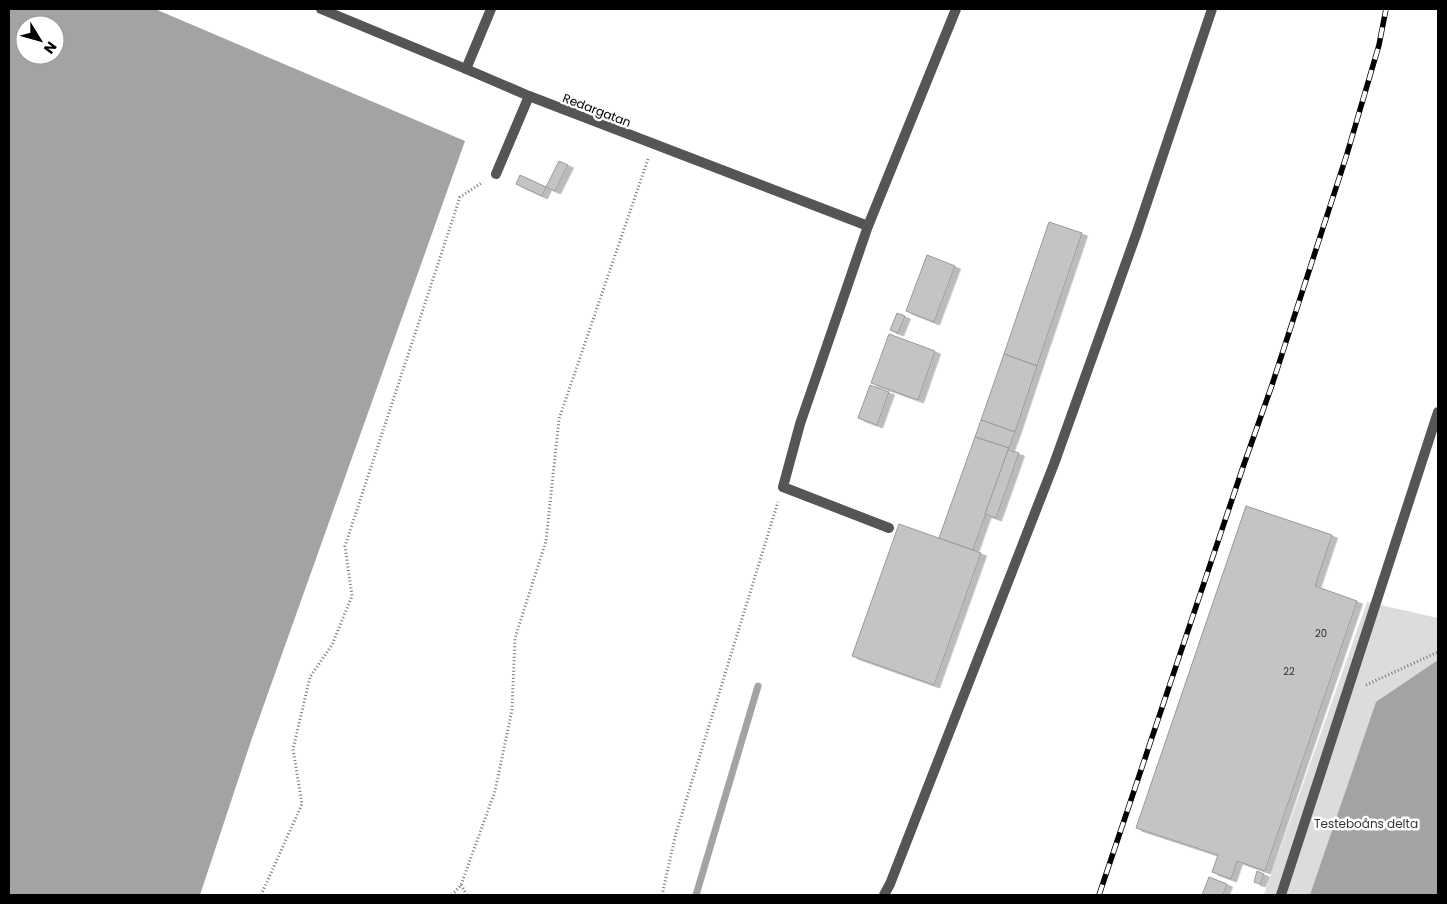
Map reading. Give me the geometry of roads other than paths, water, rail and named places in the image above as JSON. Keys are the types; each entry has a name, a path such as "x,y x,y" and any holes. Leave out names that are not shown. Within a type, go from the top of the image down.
{"street":[{"name":"Redargatan","path":"321,9 529,96 868,226"},
{"path":"466,69 491,9"},
{"path":"889,528 783,487 800,424 868,226 956,9"},
{"path":"884,895 890,884 1054,464 1137,232 1212,9"},
{"path":"496,174 529,96"},
{"path":"1281,895 1438,412"}],"waterway":[{"path":"696,895 758,686"}],"railway":[{"path":"1099,895 1272,385 1347,154 1379,45 1386,9"}],"park label":[{"name":"Testeboåns delta","path":"1366,823"}]}
